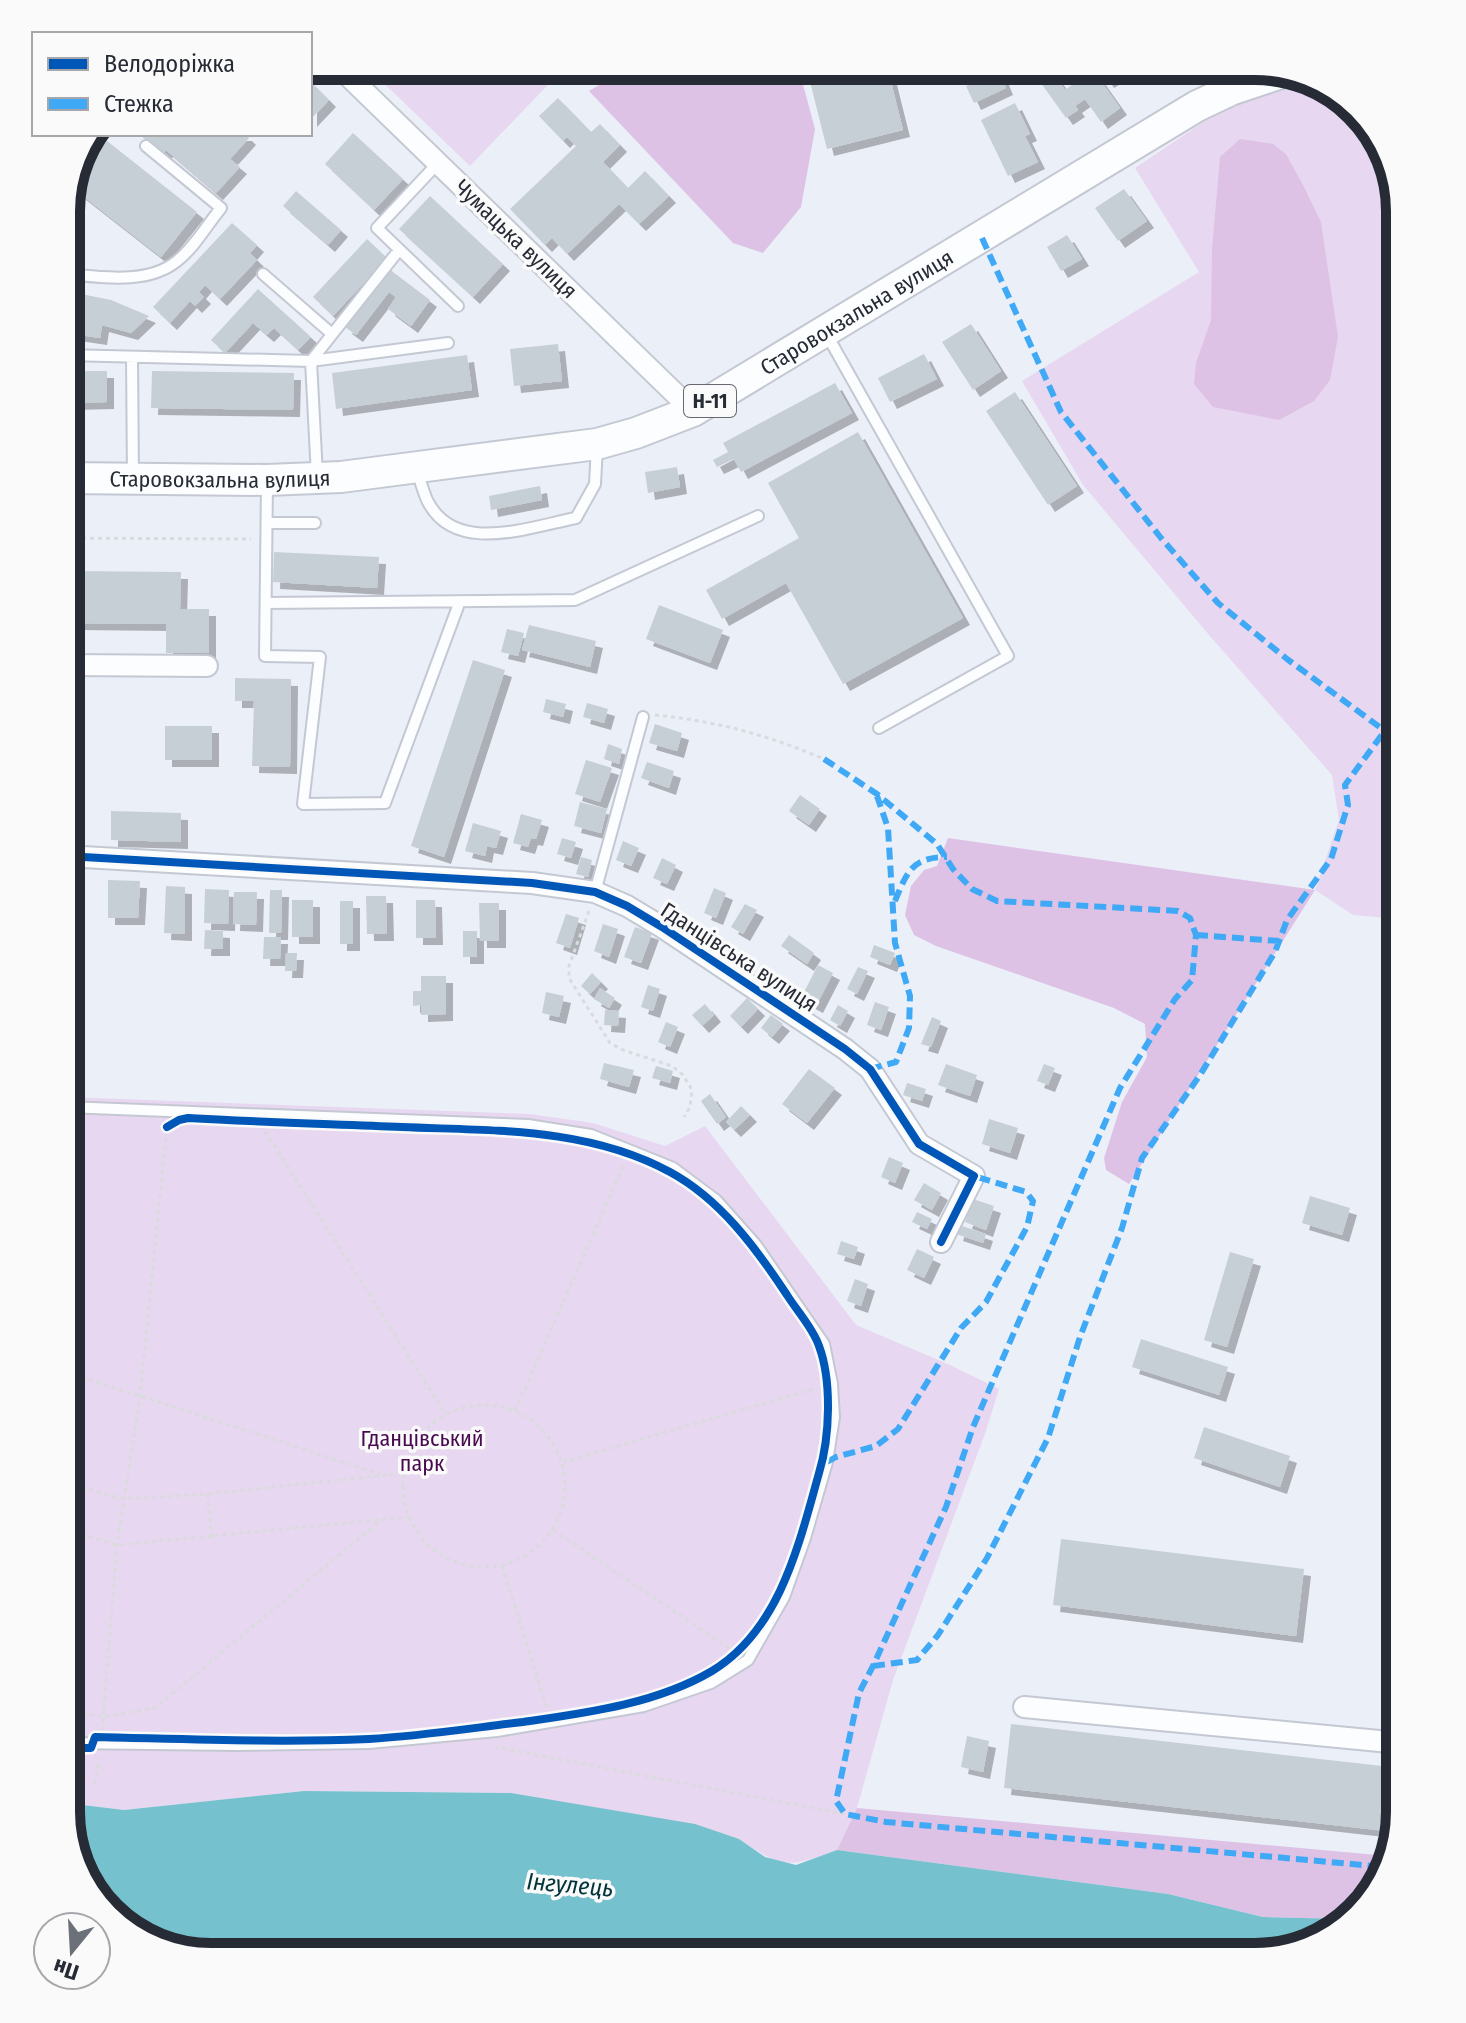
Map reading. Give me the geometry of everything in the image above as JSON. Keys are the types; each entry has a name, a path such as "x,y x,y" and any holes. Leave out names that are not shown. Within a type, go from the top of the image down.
{"main road":[{"name":"Старовокзальна вулиця","path":"80,478 317,478 597,444 636,433 693,411 1197,106 1260,80"}],"street":[{"name":"Чумацька вулиця","path":"352,80 693,411"},
{"path":"80,665 207,666"},
{"name":"Гданцівська вулиця","path":"80,857 532,883 595,892 662,927 845,1049 870,1069 919,1144 974,1176 941,1242"},
{"path":"1024,1707 1386,1742"}],"lane":[{"path":"80,276 121,280 165,269 178,261 221,208 146,146"},
{"path":"438,163 377,228 458,306"},
{"path":"317,478 311,361 399,250"},
{"path":"263,274 332,334"},
{"path":"824,330 1008,656 879,728"},
{"path":"80,356 311,361 448,343"},
{"path":"132,358 133,479"},
{"path":"416,468 428,503 454,529 485,535 576,518 595,484 597,444"},
{"path":"267,480 265,656 320,657 303,804 385,803 460,601"},
{"path":"266,603 575,600 758,516"},
{"path":"267,523 315,523"},
{"path":"595,892 643,717"},
{"path":"80,1107 528,1125 591,1135 673,1168 716,1200 756,1245 824,1344 832,1384 834,1417 827,1462 784,1597 748,1660 711,1683 644,1706 497,1731 369,1743 80,1743"}],"path":[{"path":"80,538 267,539"},
{"path":"643,717 652,714 721,724 775,738 824,759"},
{"path":"595,892 569,966 569,978 610,1043 665,1062 683,1075 692,1090 690,1107 684,1117"},
{"path":"112,1738 95,1737 102,1717 117,1545 140,1396 168,1110"},
{"path":"167,1127 179,1120"},
{"path":"260,1122 275,1122"},
{"path":"260,1122 446,1415"},
{"path":"515,1411 629,1155 616,1150"},
{"path":"80,1377 384,1475"},
{"path":"562,1463 826,1385 827,1396"},
{"path":"492,1405 515,1411 536,1423 552,1441 562,1463 566,1486 563,1509 553,1530 539,1546 522,1558 502,1565 479,1567 457,1563 437,1552 421,1536 409,1517 403,1495 404,1473 412,1449 426,1429 446,1415 468,1406 492,1405"},
{"path":"80,1487 124,1499 207,1494 404,1473"},
{"path":"207,1494 212,1538"},
{"path":"80,1533 117,1545 409,1517"},
{"path":"80,1714 102,1717 155,1708 381,1520"},
{"path":"553,1530 741,1650 728,1660"},
{"path":"502,1565 552,1723"},
{"path":"95,1784 101,1743"},
{"path":"485,1745 845,1814"}],"green space":[{"path":"381,80 553,80 470,166"},
{"path":"1298,87 1313,93 1342,112 1369,145 1382,177 1385,194 1386,918 1353,915 1315,890 1339,820 1332,775 1083,485 1022,381 1199,272 1135,168 1208,119 1262,94"},
{"name":"Гданцівський парк","path":"80,1098 530,1114 593,1123 665,1146 705,1126 856,1325 999,1389 893,1680 857,1808 837,1850 807,1860 786,1862 766,1856 739,1839 511,1793 304,1791 124,1810 80,1805"}],"shaded area":[{"path":"608,80 802,80 815,129 801,207 763,253 733,243 589,91"},
{"path":"1240,139 1273,144 1286,154 1304,187 1321,222 1338,337 1330,380 1314,401 1279,420 1213,407 1194,384 1196,363 1211,320 1212,249 1220,157"},
{"path":"948,838 1315,890 1129,1184 1106,1170 1104,1158 1122,1102 1147,1057 1145,1024 1114,1008 936,946 914,935 905,915 911,886 924,870 937,866"},
{"path":"857,1808 1379,1855 1359,1892 1331,1919 1263,1917 1168,1894 837,1850"}],"water":[{"name":"Інгулець","path":"304,1791 511,1793 695,1824 739,1839 765,1857 796,1865 837,1850 1168,1894 1263,1917 1331,1919 1289,1939 1255,1943 202,1943 177,1939 145,1926 118,1905 97,1878 90,1862 81,1829 80,1805 124,1810"}],"building":[{"path":"810,80 890,80 903,130 827,149"},
{"path":"1003,80 1006,88 974,103 966,86 978,81"},
{"path":"1039,80 1058,80 1065,90 1079,80 1100,80 1120,108 1101,122 1085,99 1075,106 1078,110 1066,118"},
{"path":"312,83 329,100 312,118"},
{"path":"558,98 591,132 600,124 620,145 603,162 628,188 645,171 669,196 639,224 619,204 567,254 552,238 545,245 510,209 576,146 567,137 563,141 539,116"},
{"path":"1015,103 1030,134 1025,136 1038,162 1008,176 981,120"},
{"path":"353,133 403,179 374,210 325,164"},
{"path":"141,136 249,138 230,159 240,167 216,193 166,150 162,155"},
{"path":"103,138 197,212 161,257 81,195 93,153"},
{"path":"1124,189 1147,221 1118,241 1095,208"},
{"path":"296,191 341,230 328,245 283,206"},
{"path":"430,196 503,264 473,297 399,229"},
{"path":"232,223 257,245 250,253 257,260 220,299 205,285 199,292 204,297 195,306 190,301 170,323 153,307"},
{"path":"1067,235 1082,259 1061,271 1047,247"},
{"path":"367,239 387,258 333,316 313,297"},
{"path":"389,269 430,300 411,326 388,309 396,297 389,292 356,335 345,327"},
{"path":"258,289 311,337 298,350 274,328 267,335 253,323 225,353 211,340"},
{"path":"80,294 111,300 149,316 131,333 102,325 100,338 80,335"},
{"path":"971,324 1001,371 973,390 942,342"},
{"path":"558,344 562,381 514,386 510,349"},
{"path":"924,354 937,379 890,402 878,378"},
{"path":"467,355 472,390 336,409 332,373"},
{"path":"80,371 107,371 107,402 80,403"},
{"path":"152,371 294,373 293,410 151,408"},
{"path":"835,383 852,413 741,472 734,459 717,467 713,460 728,452 723,443"},
{"path":"1015,392 1077,486 1048,505 986,411"},
{"path":"858,432 963,618 843,684 786,583 722,619 706,590 799,538 768,483"},
{"path":"677,467 680,487 648,493 645,472"},
{"path":"540,486 542,500 491,510 489,496"},
{"path":"274,552 379,557 377,588 273,582"},
{"path":"80,571 181,572 180,609 209,609 209,653 166,653 166,624 80,623"},
{"path":"659,605 723,630 710,663 646,639"},
{"path":"529,625 596,641 590,667 522,650"},
{"path":"507,629 524,633 518,656 501,652"},
{"path":"473,660 505,670 444,857 411,846"},
{"path":"235,678 291,679 290,767 252,766 254,701 235,701"},
{"path":"546,699 566,704 563,717 543,712"},
{"path":"587,703 608,709 604,723 583,717"},
{"path":"655,724 682,733 677,751 649,743"},
{"path":"165,726 212,726 212,760 165,760"},
{"path":"608,744 622,749 619,764 604,759"},
{"path":"586,760 612,768 600,802 575,794"},
{"path":"647,762 674,771 669,788 641,778"},
{"path":"800,795 820,809 809,825 789,811"},
{"path":"580,802 607,809 601,833 574,826"},
{"path":"111,811 181,813 181,842 111,840"},
{"path":"521,814 542,820 536,839 531,838 528,847 513,843"},
{"path":"473,823 501,831 496,848 487,846 485,856 465,851"},
{"path":"562,838 576,842 571,858 557,854"},
{"path":"623,841 639,848 631,866 616,860"},
{"path":"581,857 592,860 588,877 576,874"},
{"path":"662,858 676,865 667,884 653,878"},
{"path":"108,880 140,881 138,918 108,918"},
{"path":"166,886 185,887 185,934 164,933"},
{"path":"714,888 726,893 716,918 704,913"},
{"path":"205,889 229,890 228,924 204,923"},
{"path":"270,890 282,890 281,933 269,933"},
{"path":"234,892 257,892 256,925 233,924"},
{"path":"366,896 386,896 387,934 367,934"},
{"path":"292,900 313,900 313,937 292,937"},
{"path":"416,900 435,900 436,938 416,938"},
{"path":"340,901 353,901 353,944 340,944"},
{"path":"479,903 499,903 499,941 480,941"},
{"path":"745,904 757,910 743,934 731,927"},
{"path":"566,914 579,918 570,948 556,943"},
{"path":"603,924 618,929 609,957 594,951"},
{"path":"635,927 652,933 641,963 624,957"},
{"path":"205,930 223,931 223,949 204,949"},
{"path":"463,931 477,931 477,957 463,957"},
{"path":"789,935 814,953 807,964 781,946"},
{"path":"264,937 281,937 280,959 263,959"},
{"path":"874,945 895,953 890,965 870,957"},
{"path":"286,953 297,953 296,971 285,971"},
{"path":"818,965 833,973 816,1006 801,998"},
{"path":"858,967 868,971 857,994 847,989"},
{"path":"592,973 601,982 590,994 581,986"},
{"path":"421,976 446,976 446,1014 421,1015 421,1005 413,1006 413,991 421,991"},
{"path":"648,985 660,989 653,1011 641,1007"},
{"path":"600,988 615,998 609,1008 594,999"},
{"path":"546,992 564,996 559,1017 542,1013"},
{"path":"747,998 758,1009 741,1027 730,1016"},
{"path":"875,1002 889,1007 881,1030 867,1025"},
{"path":"705,1004 714,1015 702,1026 692,1015"},
{"path":"838,1005 848,1011 840,1026 830,1020"},
{"path":"605,1010 619,1011 618,1026 604,1025"},
{"path":"771,1015 783,1024 772,1037 761,1028"},
{"path":"932,1017 941,1021 931,1047 921,1044"},
{"path":"666,1022 678,1027 670,1047 658,1042"},
{"path":"604,1063 634,1070 629,1087 600,1079"},
{"path":"946,1064 977,1075 970,1096 938,1085"},
{"path":"1044,1064 1055,1068 1048,1085 1037,1081"},
{"path":"656,1066 673,1071 670,1083 652,1078"},
{"path":"809,1069 835,1088 807,1123 782,1104"},
{"path":"907,1083 926,1089 922,1101 903,1095"},
{"path":"710,1094 726,1117 717,1124 701,1101"},
{"path":"741,1106 750,1115 734,1130 726,1122"},
{"path":"989,1119 1018,1128 1010,1153 982,1144"},
{"path":"889,1157 903,1163 895,1183 881,1177"},
{"path":"924,1183 941,1193 932,1210 914,1200"},
{"path":"1310,1196 1350,1208 1342,1235 1302,1223"},
{"path":"973,1199 994,1206 986,1230 965,1222"},
{"path":"917,1212 932,1219 927,1229 912,1222"},
{"path":"959,1225 986,1234 983,1243 956,1234"},
{"path":"841,1241 858,1247 854,1259 837,1254"},
{"path":"917,1249 934,1257 924,1278 907,1270"},
{"path":"1230,1252 1254,1259 1227,1347 1204,1340"},
{"path":"855,1279 868,1284 861,1306 847,1301"},
{"path":"1141,1339 1228,1367 1219,1395 1132,1367"},
{"path":"1204,1427 1290,1456 1280,1487 1194,1458"},
{"path":"1061,1539 1304,1569 1296,1636 1053,1605"},
{"path":"1011,1724 1386,1766 1385,1829 1385,1831 1004,1788"},
{"path":"967,1736 989,1741 983,1772 961,1767"}],"marked path":[{"path":"982,238 1061,412 1161,538 1218,603 1287,659 1386,732"},
{"path":"873,1666 917,1660 938,1635 987,1558 1048,1438 1080,1337 1122,1228 1142,1158 1200,1075 1275,952 1287,920 1331,859 1348,805 1345,785 1384,732"},
{"path":"824,759 877,794 937,844 953,869 972,889 997,901 1178,911 1190,918 1196,935 1192,980 1175,999 1120,1088 973,1427 946,1507 859,1693 836,1801 845,1814 886,1822 1374,1866"},
{"path":"870,1069 896,1062 909,1028 910,996 895,943 888,828 877,796"},
{"path":"895,901 912,868 926,860 947,857"},
{"path":"1196,935 1279,941"},
{"path":"827,1462 876,1446 898,1429 961,1328 986,1302 1027,1227 1033,1201 1026,1192 974,1176"}],"cycle path":[{"path":"80,857 532,883 595,892 627,906 845,1049 870,1069 919,1144 974,1176 941,1242"},
{"path":"80,1748 91,1748 95,1737 301,1741 408,1736 571,1715 620,1706 668,1692 712,1671 735,1654 755,1633 784,1583 794,1556 825,1443 828,1392 823,1360 813,1333 736,1226 705,1196 670,1172 606,1147 539,1134 188,1118 167,1127"}]}
